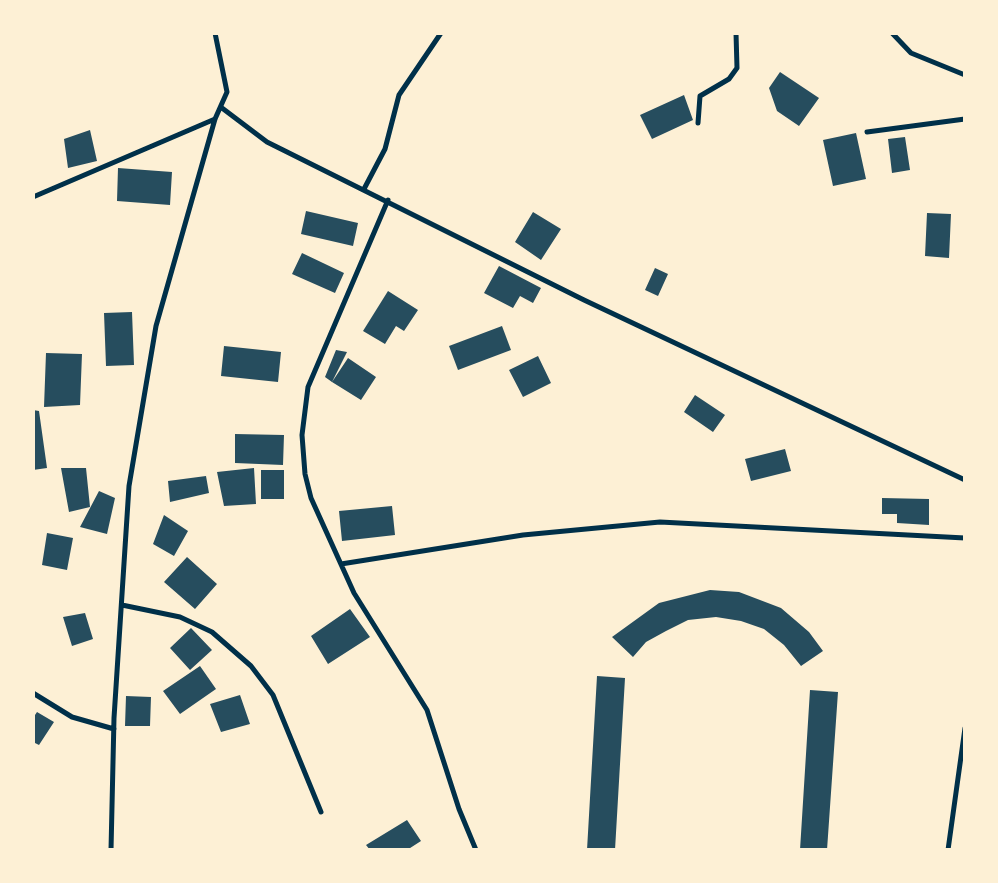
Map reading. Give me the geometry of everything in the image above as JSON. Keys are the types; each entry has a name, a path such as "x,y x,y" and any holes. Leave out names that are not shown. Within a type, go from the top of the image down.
{"street":[{"path":"111,850 114,729 129,486 156,326 215,119 227,92 215,33"},
{"path":"364,189 385,149 399,95 441,33"},
{"path":"698,123 699,96 729,79 737,68 736,33"},
{"path":"892,33 911,53 965,75"},
{"path":"222,108 267,142 584,300 965,480"},
{"path":"33,197 215,119"},
{"path":"867,132 965,119"},
{"path":"388,200 308,387 302,435 305,474 312,498 354,593 427,710 459,809 476,850"},
{"path":"341,564 523,535 660,522 965,538"},
{"path":"122,604 180,617 201,627 231,645 251,666 273,695 321,813"},
{"path":"33,693 72,717 114,729"},
{"path":"948,850 965,728"}],"building":[{"path":"780,72 819,98 799,126 777,111 769,88"},
{"path":"684,95 693,120 652,139 640,115"},
{"path":"90,130 97,161 68,168 64,139"},
{"path":"856,133 866,179 833,186 823,140"},
{"path":"905,137 910,170 892,173 888,139"},
{"path":"118,168 172,172 170,205 117,201"},
{"path":"306,211 358,223 353,246 301,234"},
{"path":"533,212 561,229 541,260 515,242"},
{"path":"927,213 951,214 949,258 925,256"},
{"path":"302,253 344,273 335,293 292,274"},
{"path":"499,266 541,288 533,303 520,296 513,308 484,293"},
{"path":"655,268 668,274 658,296 645,290"},
{"path":"388,291 418,310 404,331 396,326 385,344 363,331"},
{"path":"132,312 134,365 106,366 104,313"},
{"path":"502,326 511,350 458,370 449,346"},
{"path":"224,346 281,352 278,382 221,376"},
{"path":"336,350 347,352 332,382 325,377"},
{"path":"46,353 82,354 80,405 44,407"},
{"path":"538,356 551,383 523,397 509,370"},
{"path":"348,358 376,377 361,400 332,382"},
{"path":"695,395 725,415 713,432 684,412"},
{"path":"33,410 39,411 47,468 33,470"},
{"path":"235,434 284,435 283,465 235,463"},
{"path":"785,449 791,471 751,481 745,459"},
{"path":"61,468 86,468 90,507 69,512"},
{"path":"254,468 256,504 224,506 217,472"},
{"path":"261,470 284,470 284,499 261,499"},
{"path":"206,476 209,493 170,502 168,481"},
{"path":"99,491 115,498 107,534 80,527"},
{"path":"882,498 929,499 929,525 897,523 897,514 882,514"},
{"path":"392,506 395,535 342,541 339,511"},
{"path":"164,515 188,531 174,556 153,544"},
{"path":"47,533 73,538 67,570 42,565"},
{"path":"187,557 217,584 195,609 164,582"},
{"path":"710,590 739,592 781,608 809,632 823,651 801,666 784,645 764,629 741,621 716,617 688,620 646,642 633,657 612,637 659,603"},
{"path":"350,609 370,637 328,664 311,636"},
{"path":"85,613 93,639 72,646 63,617"},
{"path":"191,628 212,650 190,670 170,648"},
{"path":"200,666 216,689 180,714 163,691"},
{"path":"597,676 625,678 615,850 587,850"},
{"path":"810,690 838,692 827,850 800,850"},
{"path":"240,695 250,724 221,732 210,704"},
{"path":"126,696 151,697 150,726 125,726"},
{"path":"37,712 54,722 39,745 33,742 33,718"},
{"path":"407,820 421,841 407,850 370,850 366,845"}]}
